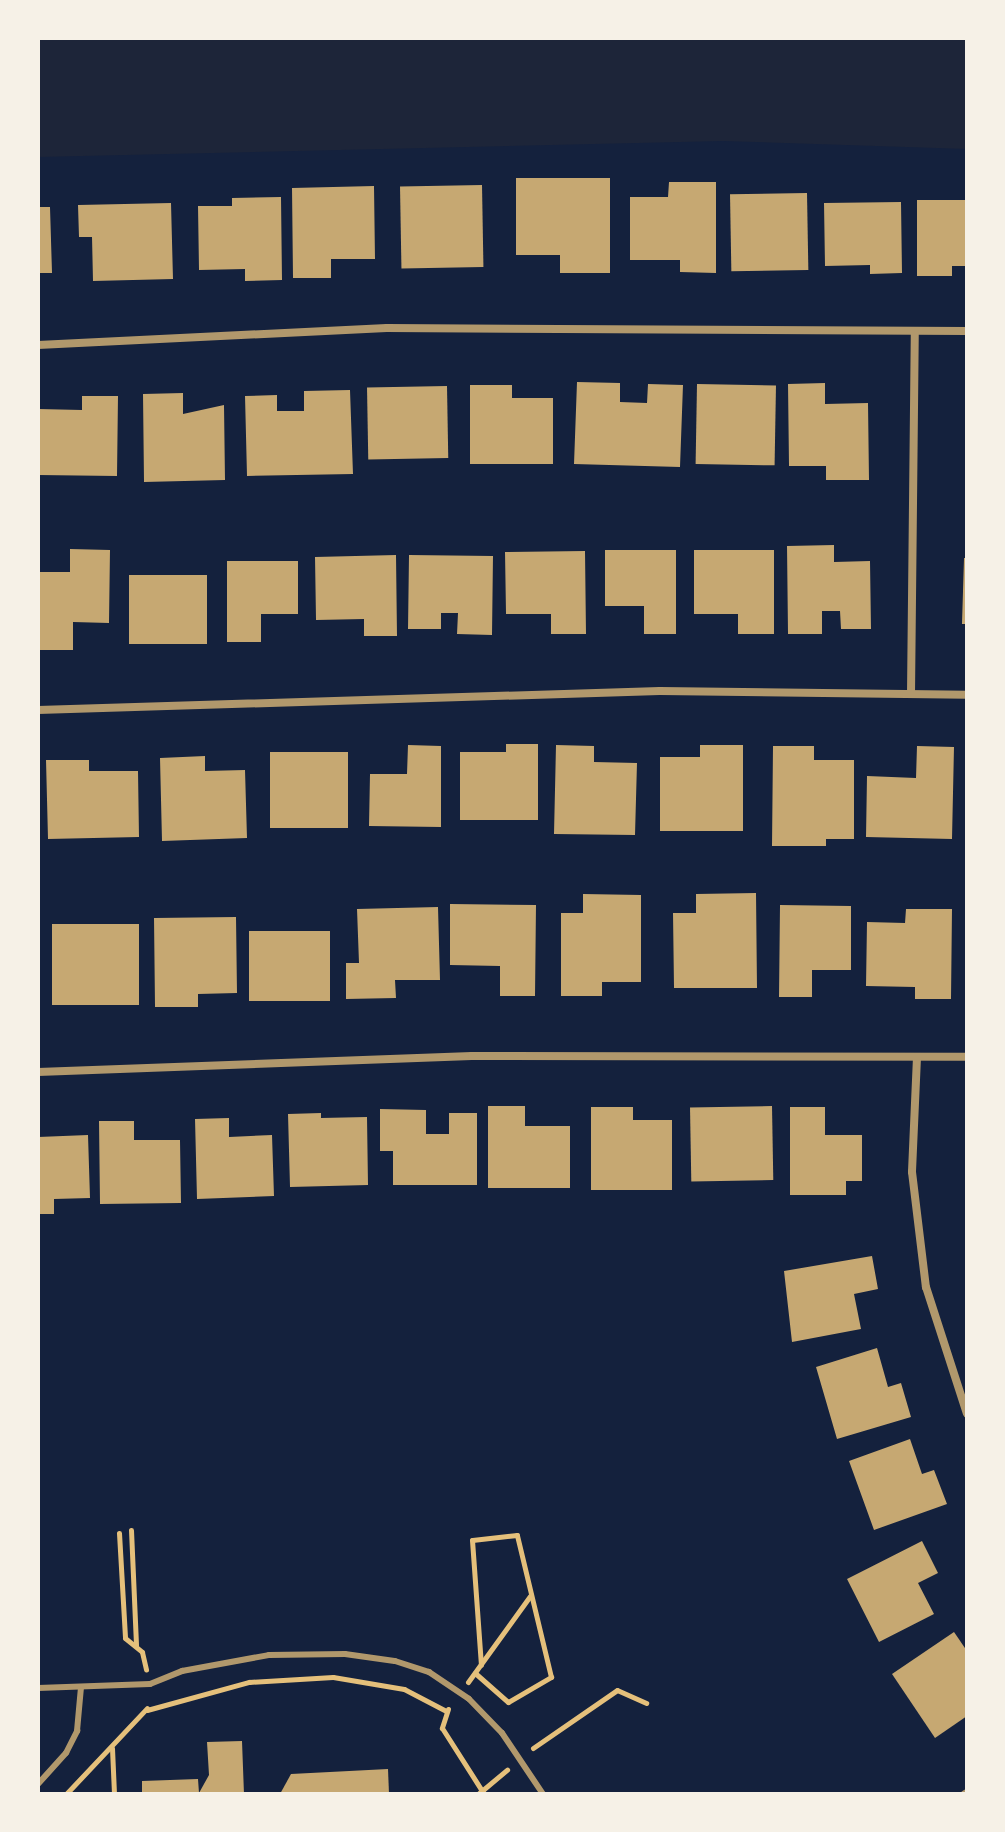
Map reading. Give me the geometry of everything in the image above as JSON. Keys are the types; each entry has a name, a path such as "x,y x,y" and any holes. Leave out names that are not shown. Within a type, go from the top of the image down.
{"street":[{"path":"38,345 387,328 967,331"},
{"path":"911,694 915,331"},
{"path":"38,710 660,691 967,695"},
{"path":"38,1072 472,1056 967,1057"},
{"path":"917,1057 912,1172 926,1287 967,1414"}],"lane":[{"path":"38,1688 150,1684 182,1671 269,1655 373,1657 444,1681 487,1716 543,1794"},
{"path":"38,1784 66,1753 77,1731 81,1687"}],"path":[{"path":"131,1530 136,1646"},
{"path":"475,1673 508,1702 551,1677 517,1535 472,1540 481,1665"},
{"path":"147,1710 249,1682 333,1677 404,1689 446,1711"},
{"path":"478,1794 519,1760 617,1690 646,1703"},
{"path":"112,1747 114,1794"}],"shaded area":[{"path":"38,38 967,38 967,149 723,141 38,157"}],"building":[{"path":"516,178 610,178 610,273 560,273 560,255 516,255"},
{"path":"669,182 716,182 716,273 680,272 680,260 630,260 630,197 668,197"},
{"path":"482,185 483,267 401,268 400,186"},
{"path":"374,186 375,259 331,259 331,278 293,278 292,188"},
{"path":"807,193 808,270 731,271 730,194"},
{"path":"281,197 282,280 245,281 245,269 199,270 198,206 232,206 232,198"},
{"path":"917,200 967,200 967,266 952,266 952,276 917,276"},
{"path":"901,202 902,273 870,274 870,265 825,266 824,203"},
{"path":"171,203 173,279 93,281 92,237 79,237 78,205"},
{"path":"38,207 50,207 52,273 38,273"},
{"path":"577,382 620,383 620,402 647,403 648,384 683,385 680,467 574,464"},
{"path":"825,383 825,404 868,403 869,480 826,480 826,466 789,466 788,384"},
{"path":"697,384 776,385 775,465 696,464"},
{"path":"470,385 512,385 512,398 553,398 553,464 470,464"},
{"path":"447,386 448,458 368,459 367,387"},
{"path":"350,390 353,474 247,476 245,396 277,395 277,411 304,411 304,391"},
{"path":"183,393 183,414 224,405 225,480 144,482 143,394"},
{"path":"82,396 118,396 117,476 38,475 38,409 82,410"},
{"path":"834,545 834,562 870,561 871,629 841,629 840,611 822,611 822,634 788,634 787,546"},
{"path":"70,549 110,550 109,623 73,622 73,650 39,650 40,572 70,572"},
{"path":"605,550 676,550 676,634 644,634 644,606 605,606"},
{"path":"694,550 774,550 774,634 738,634 738,614 694,614"},
{"path":"585,551 586,634 551,634 551,614 506,614 505,552"},
{"path":"396,555 397,636 364,636 364,619 316,620 315,557"},
{"path":"409,555 493,556 492,635 457,634 458,613 441,613 441,629 408,629"},
{"path":"964,558 967,558 967,624 962,624"},
{"path":"227,561 298,561 298,614 261,614 261,642 227,642"},
{"path":"129,575 207,575 207,644 129,644"},
{"path":"506,744 538,744 538,820 460,820 460,752 506,752"},
{"path":"408,745 441,746 441,827 369,826 370,774 407,774"},
{"path":"556,745 594,746 594,762 637,763 635,835 554,834"},
{"path":"700,745 743,745 743,831 660,831 660,757 700,757"},
{"path":"773,746 814,746 814,760 854,760 854,839 826,839 826,846 772,846"},
{"path":"917,746 954,747 952,839 866,837 867,776 916,778"},
{"path":"270,752 348,752 348,828 270,828"},
{"path":"205,756 205,771 245,770 247,838 162,841 160,758"},
{"path":"46,760 89,760 89,771 138,771 139,837 48,839"},
{"path":"756,893 757,988 674,988 673,913 696,913 696,894"},
{"path":"583,894 641,895 641,982 602,982 602,996 561,996 561,913 583,913"},
{"path":"450,904 536,905 535,996 500,996 500,966 450,965"},
{"path":"780,905 851,906 851,970 812,970 812,997 779,997"},
{"path":"438,907 440,980 395,980 396,998 346,999 346,963 359,963 357,909"},
{"path":"906,909 952,909 951,999 915,999 915,987 866,986 867,922 905,923"},
{"path":"236,917 237,993 198,994 198,1007 155,1007 154,918"},
{"path":"52,924 139,924 139,1005 52,1005"},
{"path":"249,931 330,931 330,1001 249,1001"},
{"path":"488,1106 525,1106 525,1126 570,1126 570,1188 488,1188"},
{"path":"772,1106 773,1180 691,1181 690,1107"},
{"path":"591,1107 633,1107 633,1120 672,1120 672,1190 591,1190"},
{"path":"790,1107 825,1107 825,1135 862,1135 862,1181 846,1181 846,1195 790,1195"},
{"path":"380,1109 426,1110 426,1134 449,1134 449,1113 477,1113 477,1185 393,1185 393,1151 380,1151"},
{"path":"321,1113 321,1118 367,1117 368,1185 290,1187 288,1114"},
{"path":"229,1118 229,1137 272,1135 274,1196 197,1199 195,1119"},
{"path":"99,1121 134,1121 134,1140 180,1140 181,1203 100,1204"},
{"path":"88,1135 90,1198 54,1199 54,1214 38,1214 38,1137"},
{"path":"872,1256 878,1289 854,1294 861,1329 792,1342 784,1271"},
{"path":"877,1348 888,1387 901,1383 911,1417 837,1439 816,1367"},
{"path":"910,1439 922,1474 934,1470 947,1504 874,1530 849,1461"},
{"path":"922,1541 938,1573 918,1583 934,1614 879,1642 847,1579"},
{"path":"954,1632 967,1651 967,1716 935,1738 892,1674"},
{"path":"242,1741 244,1794 142,1794 142,1781 198,1779 199,1793 209,1775 207,1742"},
{"path":"388,1769 389,1794 280,1794 291,1774"}]}
